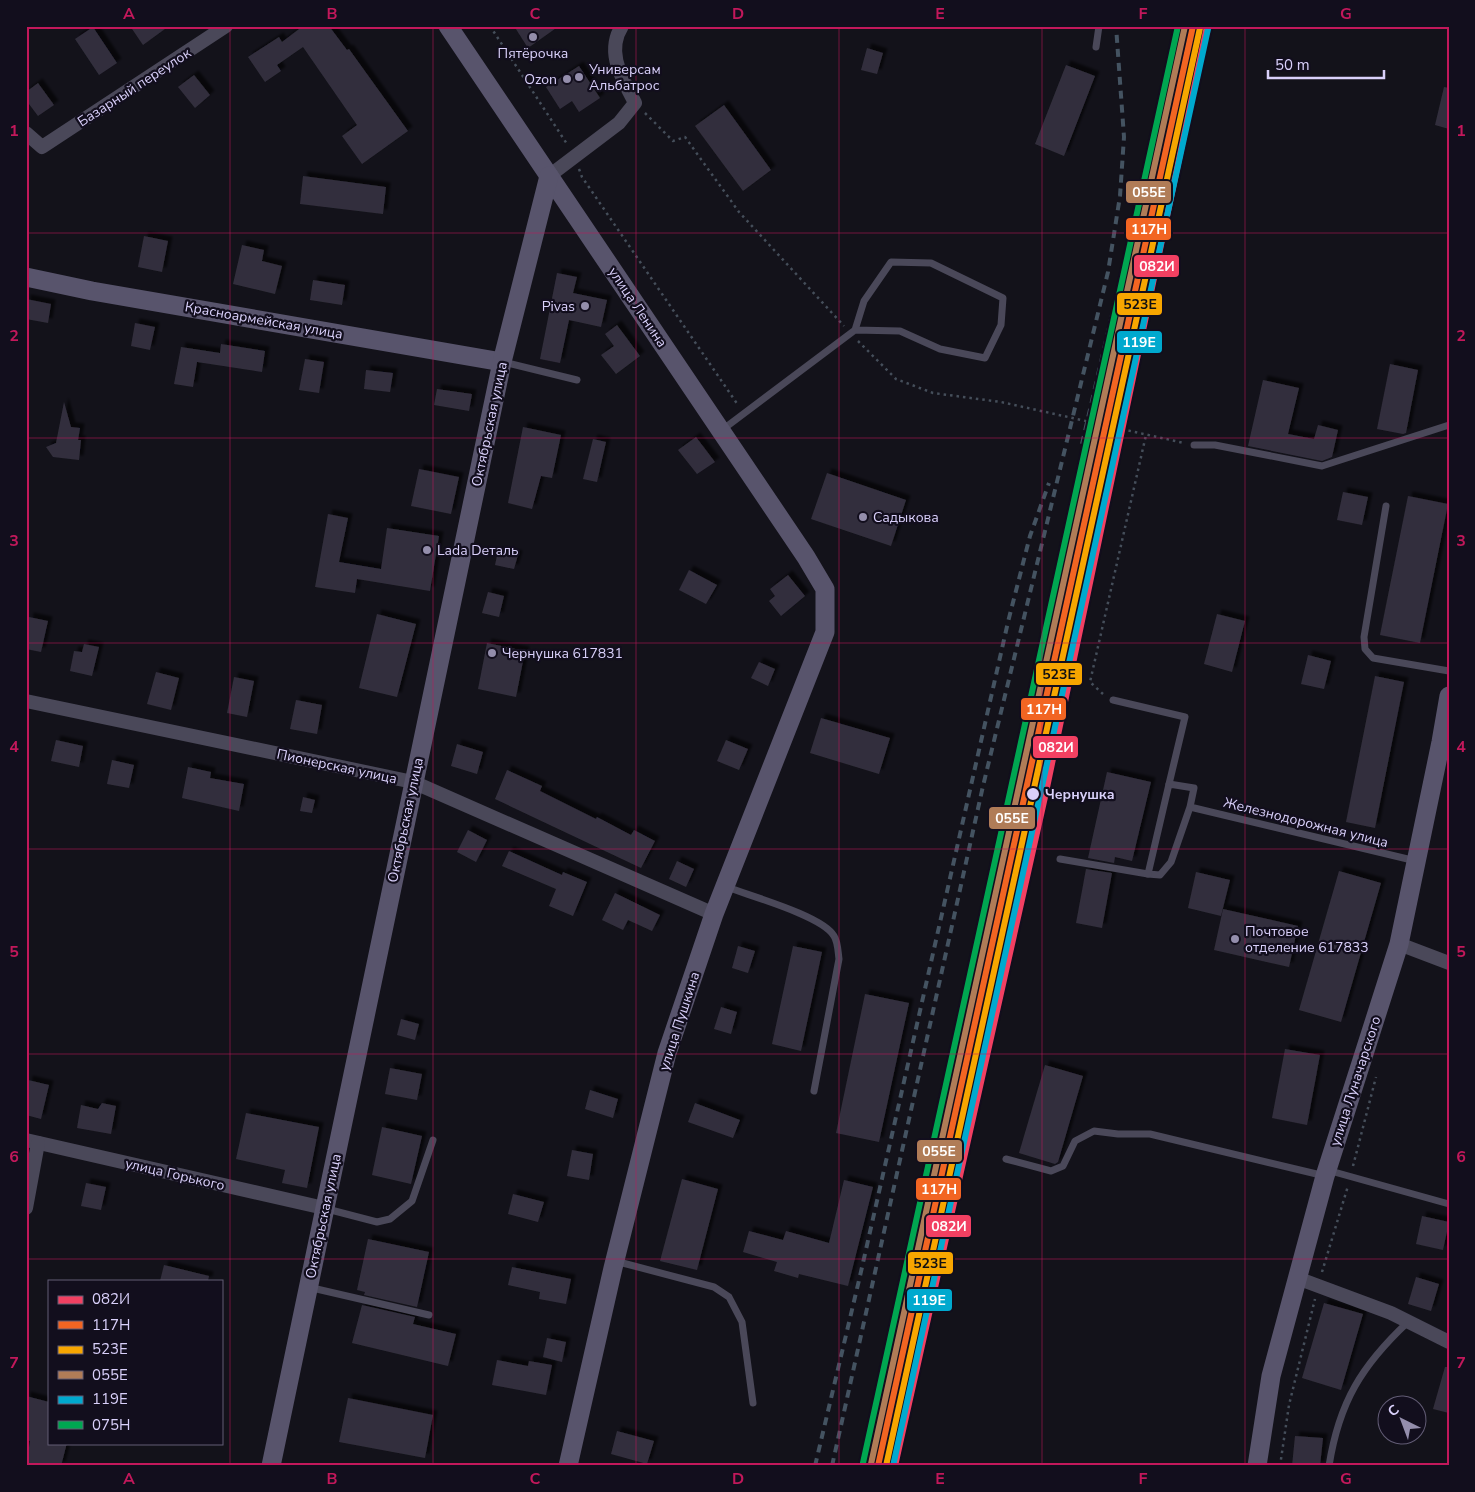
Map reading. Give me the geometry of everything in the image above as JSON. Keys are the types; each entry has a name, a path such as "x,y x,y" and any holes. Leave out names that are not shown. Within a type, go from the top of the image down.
{"street":[{"name":"Базарный переулок","path":"26,133 42,147 226,26"},
{"name":"улица Ленина","path":"448,26 722,430 825,589"},
{"path":"549,176 619,122 635,103 614,62 616,36 622,26"},
{"name":"Октябрьская улица","path":"271,1466 502,362 549,176"},
{"name":"Красноармейская улица","path":"26,276 92,291 502,362"},
{"name":"улица Пушкина","path":"568,1466 614,1261 667,1053 714,914 825,632 825,589"},
{"name":"улица Луначарского","path":"1257,1466 1271,1376 1326,1173 1399,944 1449,696"},
{"name":"Пионерская улица","path":"26,701 413,782 714,914"},
{"path":"1399,944 1449,963"},
{"path":"26,1208 32,1142"},
{"name":"улица Горького","path":"32,1142 324,1208"},
{"path":"1298,1278 1408,1322 1449,1342"}],"lane":[{"path":"1096,47 1099,26"},
{"path":"722,430 853,332 864,301 891,262 931,264 1003,298 1001,325 985,358 940,349 900,331 853,332"},
{"path":"502,362 577,380"},
{"path":"1194,446 1215,445 1322,466 1449,425"},
{"path":"1386,506 1364,637 1365,649 1374,658 1449,671"},
{"path":"1113,700 1185,717 1148,874"},
{"path":"1060,859 1160,875 1171,862 1190,806 1194,788 1169,784"},
{"name":"Железнодорожная улица","path":"1190,806 1416,861"},
{"path":"725,887 809,918 827,927 835,937 839,959 814,1090"},
{"path":"1006,1159 1051,1171 1064,1166 1075,1141 1094,1131 1118,1134 1150,1134 1350,1177 1449,1204"},
{"path":"324,1208 377,1222 390,1219 412,1201 433,1140"},
{"path":"614,1261 714,1287 728,1297 742,1322 753,1403"},
{"path":"308,1286 429,1315"},
{"path":"1329,1466 1334,1437 1357,1380 1380,1348 1408,1322"}],"path":[{"path":"490,26 574,155 582,177 744,414"},
{"path":"635,103 673,141 685,137 739,212 809,290 853,332 896,379 933,393 1001,402 1194,446"},
{"path":"1113,700 1099,692 1090,682 1146,435"},
{"path":"1280,1466 1289,1405 1318,1286 1350,1177 1377,1072"}],"building":[{"path":"130,26 169,26 143,45"},
{"path":"303,26 329,26 347,50 349,49 408,131 362,164 342,136 357,125 303,47 277,65 281,71 265,82 248,57 279,37 282,42"},
{"name":"Пятёрочка","path":"514,26 559,26 528,48"},
{"path":"93,27 117,63 99,75 75,39"},
{"path":"867,48 883,53 877,74 861,70"},
{"path":"1066,65 1095,76 1064,156 1035,144"},
{"path":"579,66 600,98 579,112 572,101 560,109 546,87"},
{"path":"194,75 210,95 195,108 178,87"},
{"path":"38,83 54,105 38,116 26,100 26,92"},
{"path":"1444,87 1449,88 1449,129 1435,125"},
{"path":"724,105 771,170 743,191 695,126"},
{"path":"303,176 386,187 383,214 300,204"},
{"path":"144,236 168,241 162,272 138,267"},
{"path":"242,245 264,250 262,261 282,266 275,294 233,284"},
{"path":"557,273 577,277 573,293 607,300 601,327 569,320 560,363 540,359"},
{"path":"313,280 345,285 342,305 310,300"},
{"path":"26,299 51,304 48,323 26,319"},
{"path":"135,323 155,327 150,350 131,346"},
{"path":"617,325 640,356 616,374 601,355 614,346 605,334"},
{"path":"221,344 265,351 262,372 197,362 193,387 174,384 181,347 220,353"},
{"path":"305,359 324,362 319,393 299,390"},
{"path":"1390,364 1418,370 1406,433 1403,434 1377,429"},
{"path":"366,370 393,373 390,392 364,389"},
{"path":"1263,380 1299,388 1288,434 1314,439 1318,425 1338,430 1332,457 1322,461 1248,446"},
{"path":"437,389 472,394 469,411 434,405"},
{"path":"64,402 71,427 80,428 78,440 81,440 79,460 53,457 46,447 56,443"},
{"path":"523,427 561,435 552,478 541,476 532,509 508,503"},
{"path":"696,437 715,462 697,474 678,450"},
{"path":"593,439 606,442 597,482 583,479"},
{"path":"419,469 459,477 451,514 411,506"},
{"path":"827,473 906,500 891,546 811,519"},
{"path":"1343,492 1368,497 1362,525 1337,520"},
{"path":"1408,496 1448,504 1420,643 1380,635"},
{"path":"328,514 348,518 339,562 381,569 387,528 439,536 430,591 357,579 355,593 315,587"},
{"path":"498,551 518,555 514,569 495,565"},
{"path":"689,570 717,585 706,604 679,590"},
{"path":"788,575 805,596 781,616 769,601 775,596 770,589"},
{"path":"488,592 504,596 499,617 482,613"},
{"path":"377,614 416,624 397,697 359,688"},
{"path":"1217,614 1245,621 1232,672 1204,664"},
{"path":"29,617 48,621 41,652 26,649"},
{"path":"487,643 525,651 516,697 478,689"},
{"path":"84,644 99,647 92,676 70,671 74,651 82,652"},
{"path":"1308,655 1331,661 1324,689 1301,684"},
{"path":"759,662 775,669 768,686 751,678"},
{"path":"156,672 179,678 171,710 147,704"},
{"path":"1375,676 1404,682 1375,828 1346,822"},
{"path":"234,677 254,681 247,717 227,713"},
{"path":"296,700 322,705 317,734 290,729"},
{"path":"821,718 890,738 879,774 810,753"},
{"path":"56,740 83,746 79,767 51,761"},
{"path":"726,740 748,749 739,770 717,761"},
{"path":"457,744 483,752 477,774 451,766"},
{"path":"112,760 134,765 129,788 107,784"},
{"path":"188,767 211,772 210,778 244,784 239,811 182,798"},
{"path":"507,770 542,786 540,791 596,819 597,817 631,835 634,830 655,841 641,868 495,799"},
{"name":"Чернушка","path":"1107,772 1151,782 1132,861 1115,857 1114,863 1088,858"},
{"path":"303,797 315,800 312,813 300,811"},
{"path":"468,830 487,840 476,862 457,852"},
{"path":"509,851 562,875 563,872 587,882 573,916 549,906 556,889 502,866"},
{"path":"677,861 694,869 686,887 669,879"},
{"path":"1086,869 1112,873 1102,928 1076,923"},
{"path":"1339,871 1381,883 1341,1022 1299,1010"},
{"path":"1196,872 1230,880 1221,916 1188,908"},
{"path":"615,893 660,915 652,931 628,920 623,930 602,920"},
{"path":"1223,909 1298,926 1289,967 1214,950"},
{"path":"738,946 755,951 748,973 732,968"},
{"path":"793,946 822,952 801,1051 772,1044"},
{"path":"865,994 909,1003 879,1142 836,1133"},
{"path":"721,1007 737,1012 731,1034 714,1029"},
{"path":"401,1019 419,1024 415,1040 397,1035"},
{"path":"1285,1049 1320,1055 1307,1125 1272,1118"},
{"path":"1045,1065 1083,1076 1058,1162 1055,1164 1019,1153"},
{"path":"390,1068 422,1074 417,1100 385,1094"},
{"path":"28,1080 49,1085 41,1119 26,1115"},
{"path":"590,1090 618,1099 613,1118 585,1109"},
{"path":"102,1103 116,1106 111,1134 77,1128 81,1105 98,1109"},
{"path":"695,1103 740,1120 733,1138 688,1122"},
{"path":"246,1113 319,1127 307,1188 282,1183 285,1170 236,1159"},
{"path":"382,1127 422,1136 411,1184 372,1175"},
{"path":"572,1150 593,1154 589,1180 567,1176"},
{"path":"682,1179 718,1189 697,1270 660,1261"},
{"path":"844,1180 873,1187 848,1286 799,1274 798,1278 774,1271 777,1262 743,1252 749,1231 783,1240 786,1231 829,1243"},
{"path":"86,1183 106,1187 101,1210 81,1206"},
{"path":"513,1194 544,1202 538,1222 508,1214"},
{"path":"1422,1216 1449,1222 1443,1250 1416,1244"},
{"path":"368,1239 429,1252 417,1307 364,1295 365,1292 357,1290"},
{"path":"164,1265 209,1276 208,1280 160,1280"},
{"path":"512,1267 571,1279 566,1304 539,1299 540,1292 508,1285"},
{"path":"1416,1277 1439,1284 1431,1311 1408,1304"},
{"path":"1324,1303 1363,1314 1341,1390 1302,1378"},
{"path":"362,1305 415,1317 413,1324 456,1334 448,1366 352,1343"},
{"path":"547,1338 566,1342 562,1362 543,1357"},
{"path":"497,1360 528,1366 529,1361 552,1365 546,1395 492,1385"},
{"path":"1445,1367 1449,1367 1449,1413 1433,1409"},
{"path":"26,1396 48,1402 48,1444 67,1444 61,1466 26,1466 30,1441 26,1440"},
{"path":"348,1398 433,1415 425,1458 339,1442"},
{"path":"617,1431 654,1441 647,1464 611,1454"},
{"path":"1295,1436 1323,1438 1320,1466 1292,1466"}],"railway":[{"path":"832,1466 983,786 1108,272 1120,196 1124,137 1116,26"},
{"path":"1082,444 1179,26"},
{"path":"815,1466 860,1276 1008,622 1030,536 1049,483"}],"transit line":[{"name":"075Н","path":"863,1463 1178,26"},
{"name":"055Е","path":"871,1464 1185,26"},
{"name":"117Н","path":"878,1466 1193,26"},
{"name":"082И","path":"895,1466 1045,797 1207,26"},
{"name":"523Е","path":"886,1466 1200,28"},
{"name":"119Е","path":"893,1466 1208,29"}],"place":[{"name":"Пятёрочка","path":"533,37"},
{"name":"Универсам Альбатрос","path":"579,77"},
{"name":"Ozon","path":"567,79"},
{"name":"Pivas","path":"585,306"},
{"name":"Садыкова","path":"863,517"},
{"name":"Lada Dеталь","path":"427,550"},
{"name":"Чернушка 617831","path":"492,653"},
{"name":"Чернушка","path":"1033,794"},
{"name":"Почтовое отделение 617833","path":"1235,939"}]}
